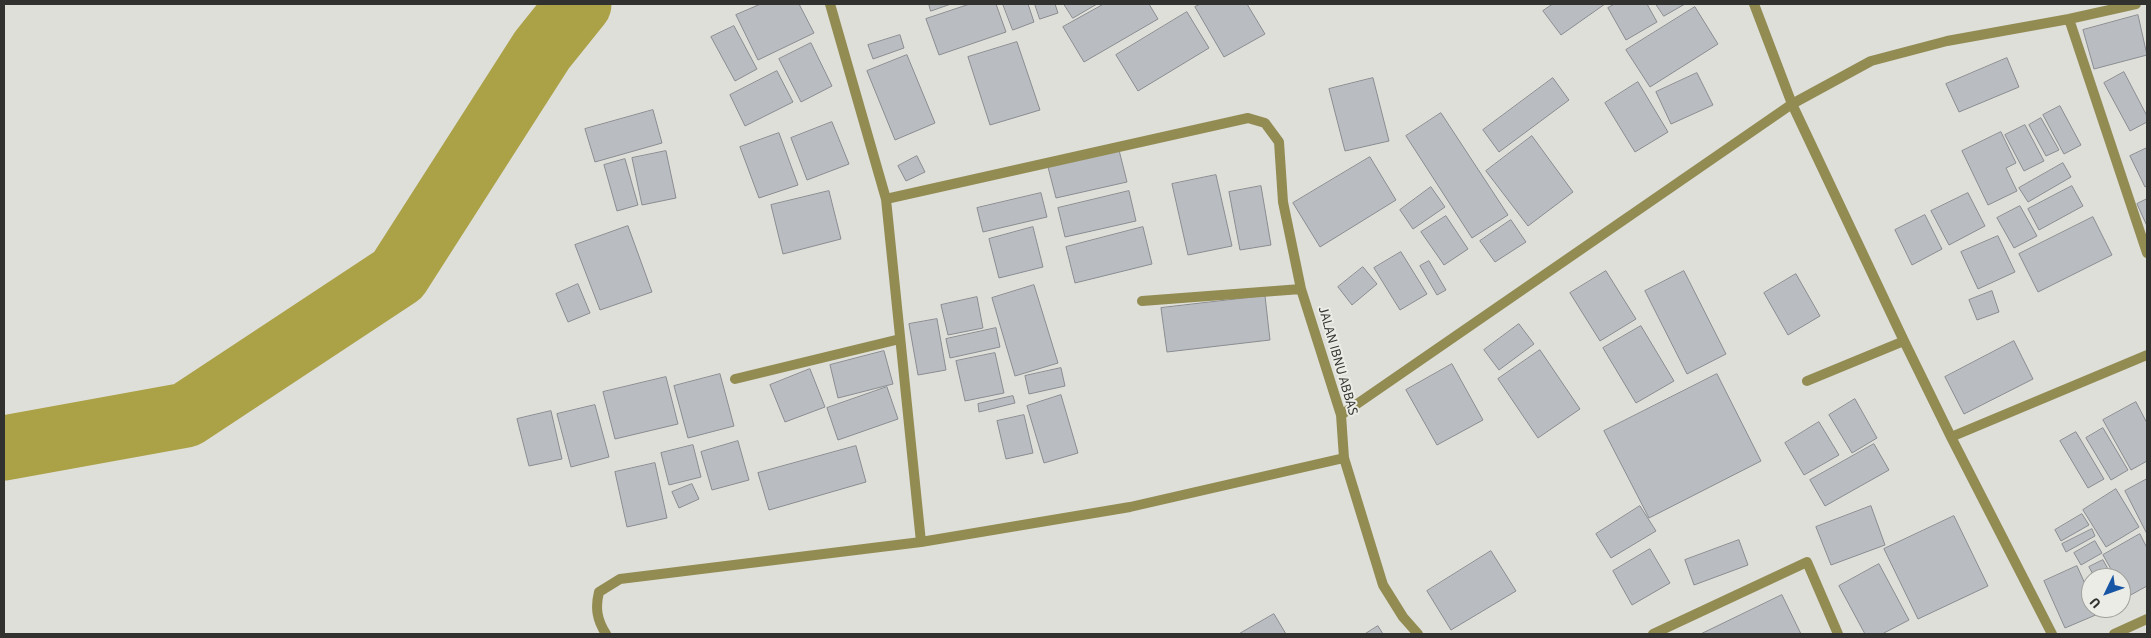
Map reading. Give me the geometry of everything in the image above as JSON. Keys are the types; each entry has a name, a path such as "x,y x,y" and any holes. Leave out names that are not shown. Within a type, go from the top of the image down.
{"street":[{"path":"830,4 886,199 921,542"},
{"path":"1754,4 1792,104 1904,341 1950,437 2052,634"},
{"path":"1340,415 1792,104 1871,61 1947,41 2069,19 2136,4"},
{"path":"2069,19 2147,254"},
{"name":"JALAN IBNU ABBAS","path":"886,199 1248,118 1265,123 1279,142 1283,202 1301,289 1340,415 1344,458 1383,585 1403,617 1418,634"},
{"path":"1142,301 1301,289"},
{"path":"735,379 900,339"},
{"path":"1807,381 1904,341"},
{"path":"1950,437 2147,355"},
{"path":"606,634 601,626 596,607 599,592 620,579 921,542 1130,507 1344,458"},
{"path":"1653,634 1807,562 1838,634"},
{"path":"2114,634 2147,619"}],"building":[{"path":"761,4 799,4 814,33 758,60 736,15"},
{"path":"929,4 951,4 931,11"},
{"path":"970,4 996,4 1006,32 939,55 926,19"},
{"path":"1003,4 1028,4 1034,22 1013,30"},
{"path":"1035,4 1055,4 1058,13 1040,19"},
{"path":"1064,4 1097,4 1073,18"},
{"path":"1104,4 1149,4 1158,19 1084,62 1063,27"},
{"path":"1201,4 1247,4 1265,34 1224,57 1195,7"},
{"path":"1553,4 1605,4 1561,35 1543,11"},
{"path":"1615,4 1647,4 1657,22 1626,40 1608,8"},
{"path":"1656,4 1685,4 1664,16"},
{"path":"1695,7 1718,44 1650,87 1626,50"},
{"path":"1187,12 1209,48 1138,91 1116,55"},
{"path":"2138,15 2147,55 2094,69 2083,30"},
{"path":"734,26 757,69 735,81 711,37"},
{"path":"900,35 904,48 873,59 868,45"},
{"path":"1017,42 1040,110 990,125 968,57"},
{"path":"811,43 832,86 801,102 779,59"},
{"path":"907,55 935,123 895,140 867,71"},
{"path":"2007,58 2019,87 1959,112 1946,84"},
{"path":"777,71 793,102 745,126 730,95"},
{"path":"2124,72 2147,116 2147,122 2130,131 2104,83"},
{"path":"1697,73 1713,105 1671,124 1656,92"},
{"path":"1373,78 1389,141 1345,151 1329,89"},
{"path":"1553,78 1569,100 1499,152 1483,130"},
{"path":"1638,82 1668,132 1635,152 1605,103"},
{"path":"2060,106 2081,145 2064,154 2043,115"},
{"path":"653,110 662,143 595,162 585,129"},
{"path":"1441,113 1508,215 1472,238 1406,136"},
{"path":"2041,118 2059,150 2046,156 2029,125"},
{"path":"832,122 849,164 807,180 791,138"},
{"path":"2025,125 2044,161 2024,171 2005,135"},
{"path":"2001,132 2016,163 2006,168 2017,191 1988,205 1962,151"},
{"path":"779,133 798,185 759,198 740,147"},
{"path":"1532,136 1573,192 1528,226 1486,171"},
{"path":"2147,148 2147,186 2145,187 2130,156"},
{"path":"1119,150 1127,182 1056,198 1048,167"},
{"path":"666,151 676,198 642,205 632,158"},
{"path":"917,156 925,172 906,181 898,166"},
{"path":"1370,157 1396,200 1320,247 1293,203"},
{"path":"625,159 638,205 617,211 604,165"},
{"path":"2063,163 2071,177 2028,202 2019,188"},
{"path":"1216,175 1232,246 1188,255 1172,184"},
{"path":"1261,186 1271,245 1240,250 1229,192"},
{"path":"2072,186 2083,206 2039,230 2028,209"},
{"path":"1431,187 1445,207 1413,229 1400,210"},
{"path":"829,191 841,239 783,254 771,205"},
{"path":"1129,191 1136,221 1065,237 1058,208"},
{"path":"1041,193 1047,217 983,232 977,208"},
{"path":"1968,193 1985,226 1949,245 1931,211"},
{"path":"2147,199 2147,226 2137,204"},
{"path":"2020,206 2037,236 2014,248 1997,218"},
{"path":"1925,215 1942,249 1912,265 1895,230"},
{"path":"1446,216 1468,249 1444,265 1421,232"},
{"path":"2093,217 2112,255 2038,292 2019,254"},
{"path":"1511,220 1526,242 1495,262 1480,241"},
{"path":"628,226 652,292 600,310 575,245"},
{"path":"1033,227 1043,267 999,278 989,239"},
{"path":"1143,227 1152,264 1075,283 1066,247"},
{"path":"1998,236 2015,272 1978,289 1961,252"},
{"path":"1401,252 1427,294 1400,310 1374,268"},
{"path":"1429,261 1446,290 1437,295 1420,266"},
{"path":"1363,267 1377,284 1352,305 1338,287"},
{"path":"1606,271 1636,319 1600,341 1570,293"},
{"path":"1684,271 1726,354 1687,374 1645,291"},
{"path":"1796,274 1820,316 1788,335 1764,293"},
{"path":"578,284 590,313 568,322 556,294"},
{"path":"1034,285 1058,363 1015,376 992,298"},
{"path":"1992,291 1999,312 1977,320 1969,300"},
{"path":"1265,296 1270,340 1167,352 1161,308"},
{"path":"977,297 983,328 948,335 941,305"},
{"path":"937,319 946,370 918,375 909,324"},
{"path":"1519,324 1534,344 1499,370 1484,350"},
{"path":"1641,326 1674,381 1636,403 1603,348"},
{"path":"996,328 1000,347 950,358 946,339"},
{"path":"2014,341 2033,379 1964,414 1945,377"},
{"path":"1540,350 1580,409 1538,438 1498,379"},
{"path":"884,351 893,384 838,398 830,365"},
{"path":"995,353 1004,393 965,401 956,361"},
{"path":"1452,364 1483,420 1437,445 1406,390"},
{"path":"1061,368 1065,386 1029,394 1025,376"},
{"path":"810,369 825,407 785,422 770,385"},
{"path":"720,374 734,426 688,438 674,386"},
{"path":"1717,374 1761,461 1649,518 1604,431"},
{"path":"666,377 678,424 615,439 603,392"},
{"path":"887,387 898,419 838,440 827,408"},
{"path":"1061,395 1078,453 1044,463 1027,406"},
{"path":"1013,396 1015,403 979,412 978,404"},
{"path":"1855,399 1877,438 1852,453 1829,415"},
{"path":"2136,402 2147,423 2147,461 2131,470 2103,420"},
{"path":"595,405 609,457 571,467 557,414"},
{"path":"551,411 562,459 529,466 517,419"},
{"path":"1024,415 1033,453 1006,459 997,421"},
{"path":"1819,422 1839,455 1804,475 1785,443"},
{"path":"2103,428 2128,470 2111,480 2086,438"},
{"path":"2076,432 2104,479 2088,488 2060,441"},
{"path":"738,441 749,480 712,490 701,452"},
{"path":"1874,444 1889,470 1825,506 1810,480"},
{"path":"693,445 701,477 669,485 661,453"},
{"path":"856,446 866,482 769,510 758,473"},
{"path":"655,463 667,518 627,527 615,472"},
{"path":"2147,479 2147,534 2125,491"},
{"path":"692,484 699,499 679,508 672,492"},
{"path":"2116,489 2139,527 2106,547 2083,510"},
{"path":"1640,506 1656,531 1611,558 1596,534"},
{"path":"1871,506 1885,545 1831,565 1816,527"},
{"path":"2082,514 2089,525 2061,541 2055,530"},
{"path":"1954,516 1988,586 1918,619 1884,549"},
{"path":"2092,529 2095,536 2066,552 2062,544"},
{"path":"2140,534 2147,548 2147,586 2131,595 2131,568 2110,568 2103,555"},
{"path":"1739,540 1748,565 1694,585 1685,560"},
{"path":"2095,541 2102,553 2081,565 2074,553"},
{"path":"1650,549 1670,583 1632,605 1613,571"},
{"path":"1491,551 1516,591 1451,630 1427,591"},
{"path":"2103,560 2107,568 2090,568"},
{"path":"1879,564 1909,620 1882,634 1865,634 1839,586"},
{"path":"2077,566 2081,575 2081,618 2089,618 2065,628 2044,581"},
{"path":"1782,595 1801,634 1701,634"},
{"path":"1274,614 1286,634 1239,634"},
{"path":"1378,626 1383,634 1365,634"}],"waterway":[{"path":"4,448 186,415 398,275 542,50 579,4"}]}
